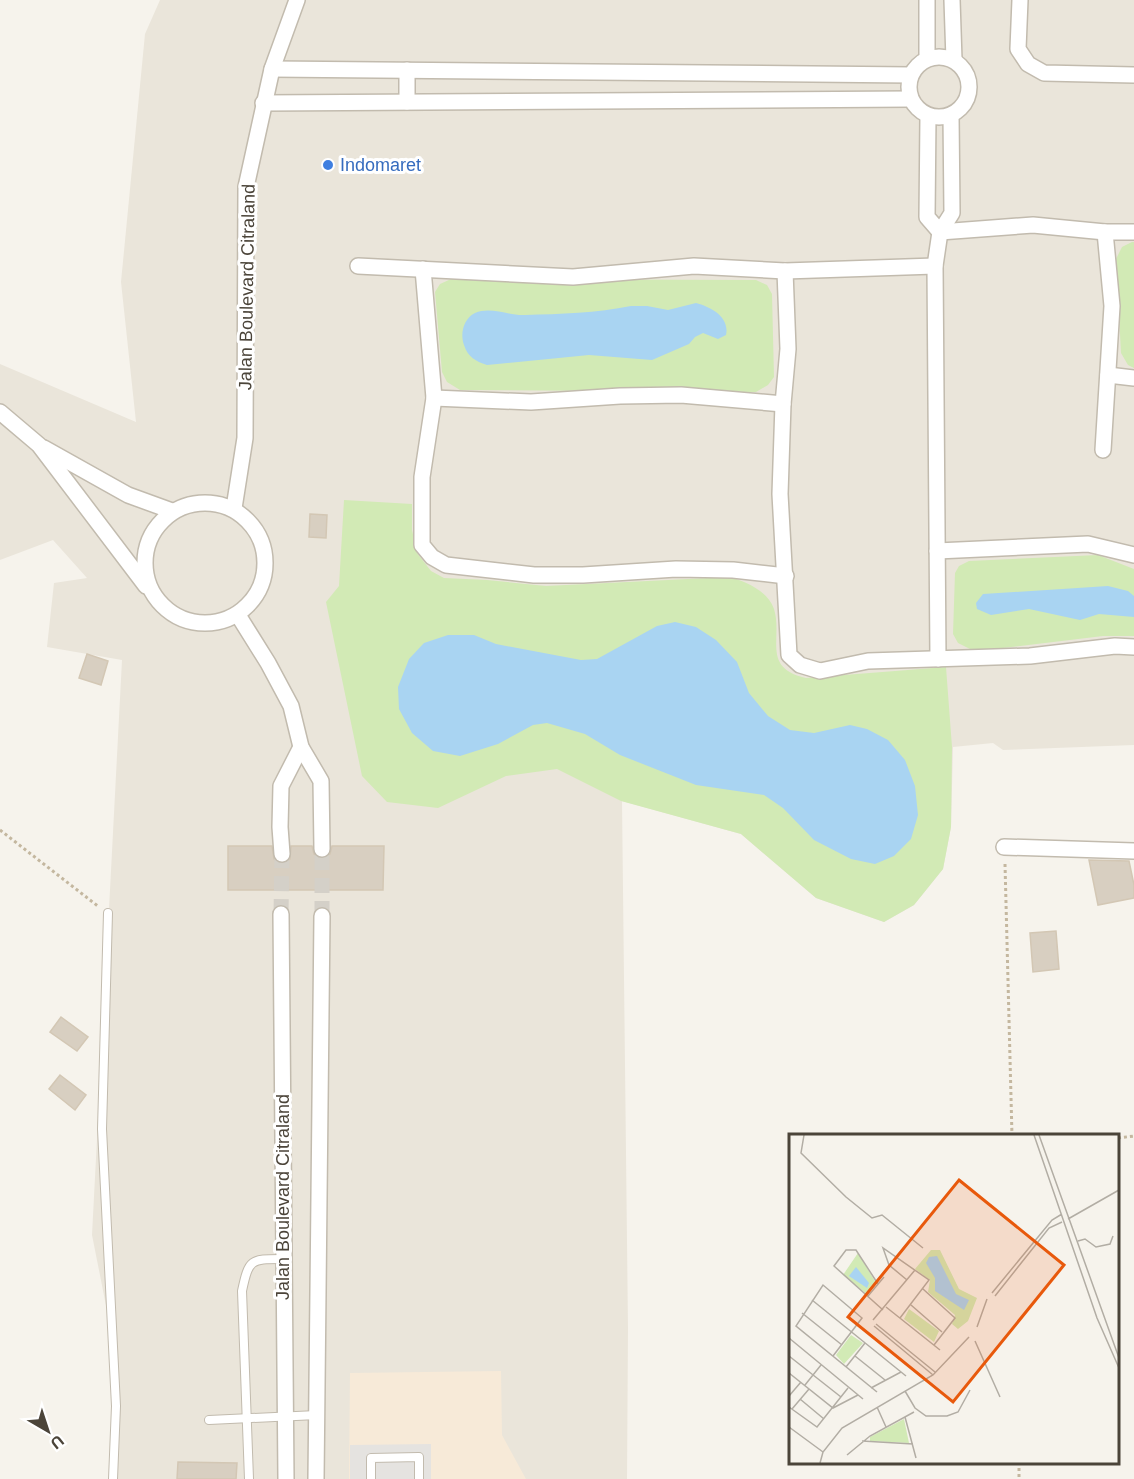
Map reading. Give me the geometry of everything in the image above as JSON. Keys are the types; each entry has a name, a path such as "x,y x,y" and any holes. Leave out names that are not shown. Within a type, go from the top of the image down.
{"street":[{"name":"Jalan Boulevard Citraland","path":"234,508 245,438 246,187 272,69 297,0"},
{"path":"927,0 927,59"},
{"path":"952,0 954,60"},
{"path":"1020,0 1018,49 1028,64 1044,74 1134,75"},
{"path":"941,56 954,60 966,72 969,88 964,105 951,115 939,118 928,116 918,109 911,99 908,87 911,75 927,59 941,56"},
{"path":"272,69 911,75"},
{"path":"407,70 408,102"},
{"path":"263,103 911,99"},
{"path":"938,659 935,266 940,232 952,213 951,115"},
{"path":"928,116 927,217 940,232"},
{"path":"940,232 1033,225 1106,232 1134,232"},
{"path":"1103,450 1112,306 1106,232"},
{"path":"358,266 573,277 694,266 785,271 935,266"},
{"path":"423,269 434,398 422,477 422,545 432,557 446,565 534,574 583,575 676,569 733,570 786,576"},
{"path":"785,271 788,349 783,404 780,494 789,655 800,665 820,671 868,661 1030,656 1115,646 1134,647"},
{"path":"1108,375 1134,378"},
{"path":"434,398 531,402 620,396 681,395 783,404"},
{"path":"2,418 39,445 128,495 172,511"},
{"path":"39,445 153,596 176,618 207,624 238,615 260,591 267,560 257,530 234,508 203,501 172,511 150,534 143,565 153,596"},
{"path":"937,551 1088,544 1134,555"},
{"path":"238,615 291,706 302,747 321,781 322,849"},
{"path":"282,854 281,786 302,747"},
{"path":"1004,847 1134,851"},
{"name":"Jalan Boulevard Citraland","path":"281,914 285,1479"},
{"name":"Jalan Boulevard Citraland","path":"316,1479 322,916"}],"lane":[{"path":"108,914 102,1129 116,1406 114,1479"},
{"path":"249,1479 242,1291 247,1268 258,1259 284,1259"},
{"path":"209,1419 317,1415"},
{"path":"371,1479 371,1458 418,1457 419,1479"}],"path":[{"path":"0,830 108,914"},
{"path":"1004,847 1012,1134"},
{"path":"1119,1137 1134,1136"}],"shaded area":[{"path":"160,0 1134,0 1134,745 1003,750 993,743 953,747 951,827 943,869 914,905 884,922 816,898 741,834 622,801 628,1329 627,1479 116,1479 118,1366 92,1235 122,660 47,647 54,583 87,578 53,540 0,560 0,364 136,422 121,282 145,34"},
{"path":"501,1371 502,1435 526,1479 349,1479 350,1373"},
{"path":"431,1444 431,1479 350,1479 350,1445"}],"green space":[{"path":"1134,242 1134,368 1128,365 1121,353 1116,259 1122,247"},
{"path":"451,279 756,280 767,285 772,294 774,377 768,385 756,392 460,390 447,382 442,372 435,292 440,284"},
{"path":"344,500 412,504 412,530 417,553 431,571 444,578 546,586 729,577 755,588 771,603 776,620 778,659 783,667 792,673 806,678 946,667 952,747 951,827 943,869 914,905 884,922 816,898 741,834 621,801 557,769 506,776 438,808 387,802 362,776 326,602 339,586"},
{"path":"1098,555 1134,569 1134,636 1103,636 994,649 970,649 958,643 953,634 955,573 959,566 969,561"}],"water":[{"path":"696,303 708,307 722,318 726,335 718,339 703,333 689,344 652,360 589,355 487,365 470,356 463,341 465,323 468,319 475,313 487,310 519,315 538,315 592,312 631,306 668,310"},
{"path":"1108,586 1128,591 1134,596 1134,617 1099,614 1080,620 1029,609 991,615 977,609 976,603 983,594"},
{"path":"675,622 696,627 716,640 737,662 749,693 768,716 790,730 814,733 850,725 867,729 888,740 905,760 915,786 918,815 911,839 894,856 875,864 851,859 814,840 783,808 764,795 696,785 620,755 585,734 547,723 533,725 498,744 460,756 433,751 412,733 399,709 398,687 409,659 424,643 448,635 474,635 496,644 581,660 597,659 657,626"}],"building":[{"path":"310,514 327,515 326,538 309,537"},
{"path":"87,654 108,661 101,685 79,678"},
{"path":"228,846 272,846 274,859 282,864 290,859 291,846 312,846 314,854 322,859 330,854 332,846 384,846 383,890 228,890"},
{"path":"1089,860 1129,861 1134,898 1098,905"},
{"path":"1056,931 1059,969 1033,972 1030,933"},
{"path":"61,1017 88,1037 77,1051 50,1032"},
{"path":"60,1075 86,1095 75,1110 49,1089"},
{"path":"178,1462 237,1463 236,1479 177,1479"}],"tunnel":[{"path":"322,849 322,916"},
{"path":"281,914 282,854"}],"place":[{"name":"Indomaret","path":"328,165"}]}
